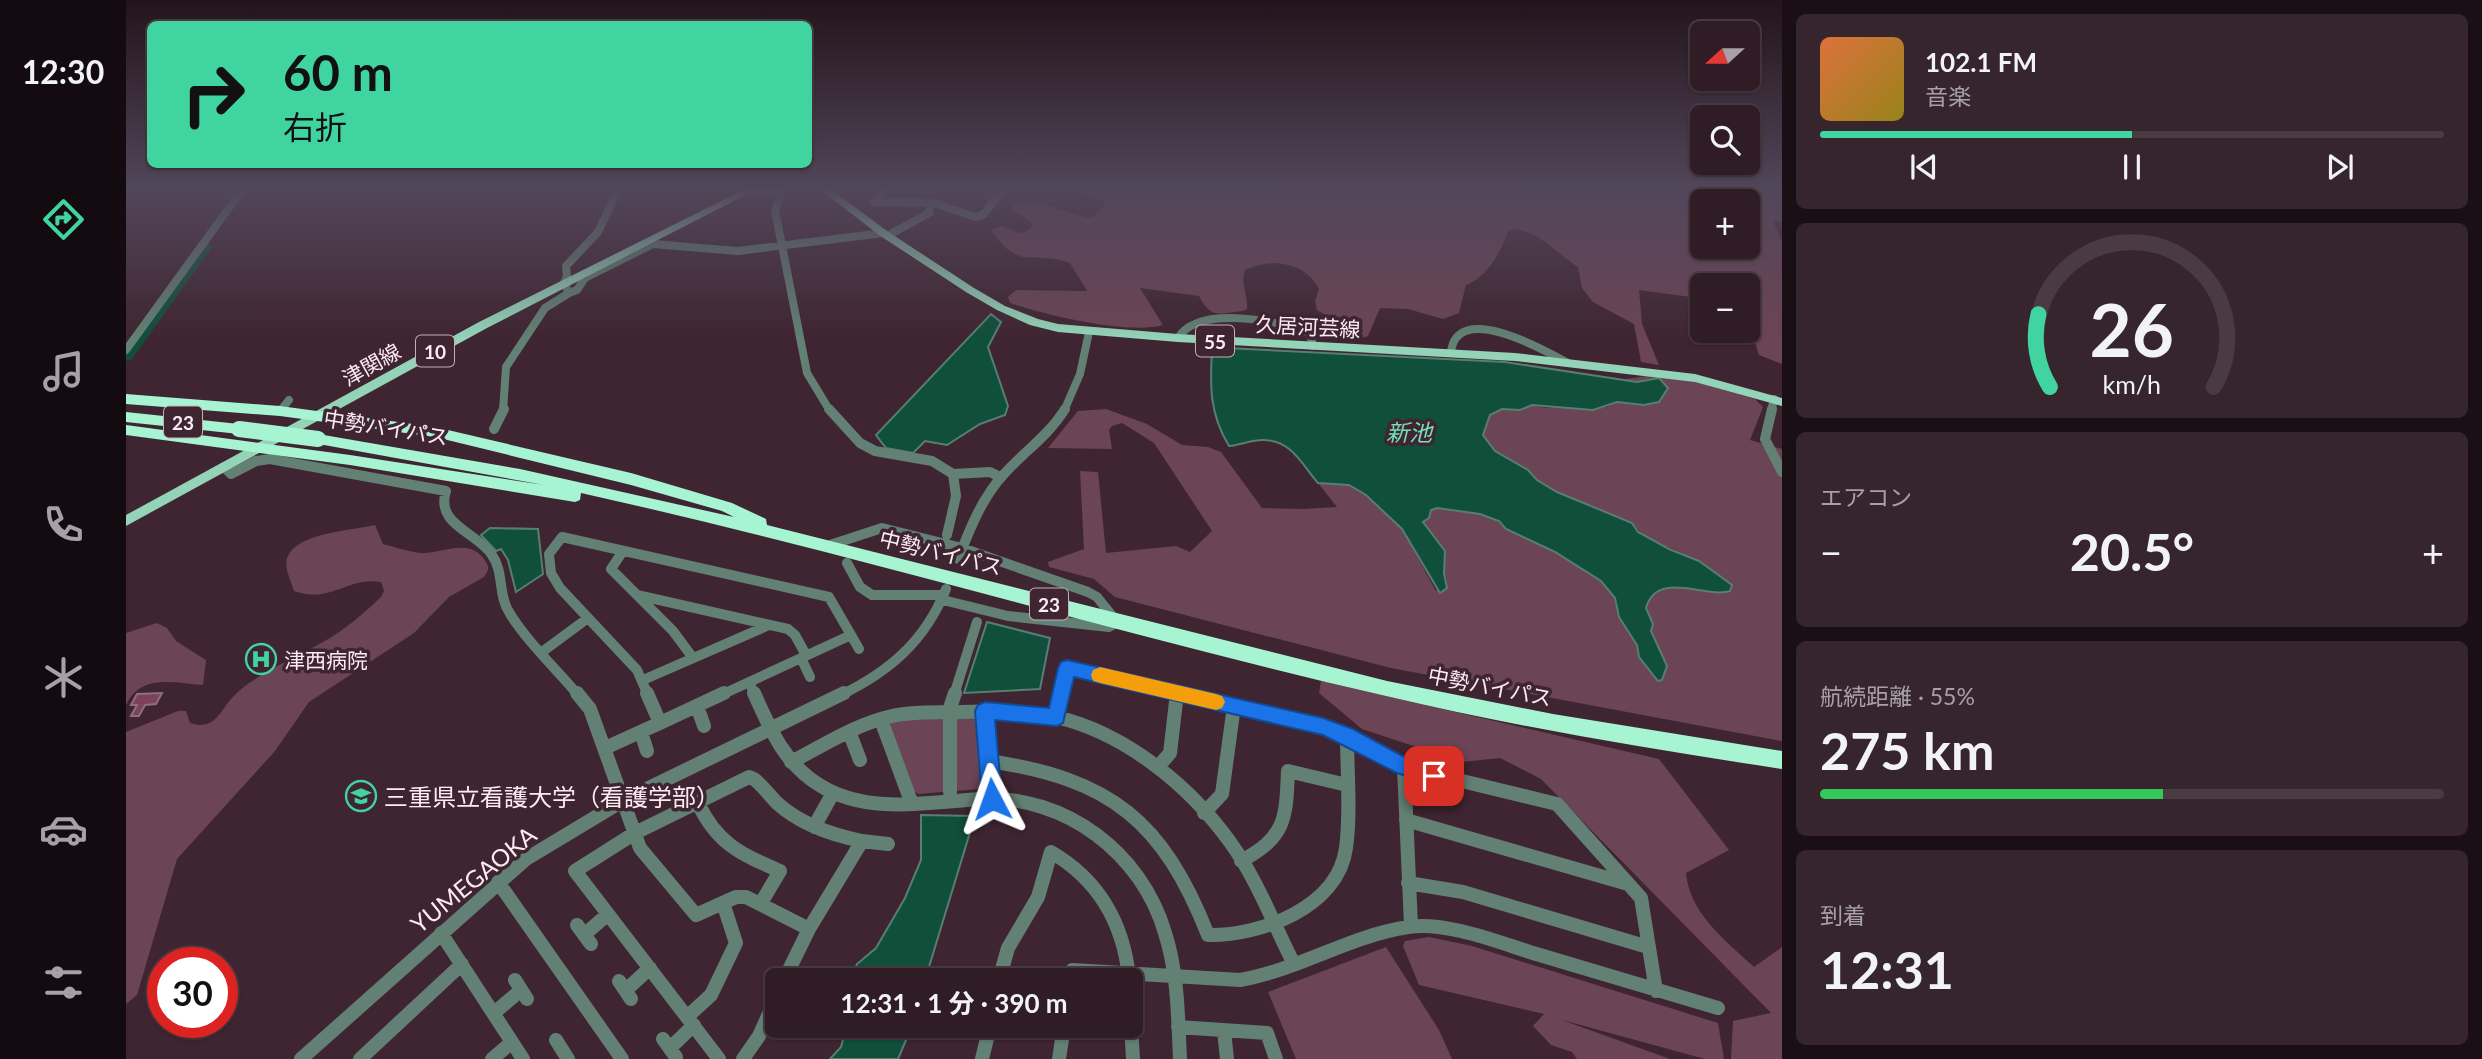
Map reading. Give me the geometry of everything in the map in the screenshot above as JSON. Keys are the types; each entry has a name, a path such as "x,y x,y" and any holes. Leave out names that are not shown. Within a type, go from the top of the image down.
{"highway":[{"path":"126,399 285,405 313,415 435,432 631,479 727,507 794,538"},
{"name":"中勢バイパス","path":"126,418 318,439 546,478 827,546 1117,622 1475,708 1665,743 1782,760"},
{"path":"126,430 255,446 541,489 794,538"}],"main road":[{"name":"津関線","path":"567,284 648,239"},
{"name":"津関線","path":"126,513 655,239"},
{"name":"久居河芸線","path":"893,239 1001,309 1034,322 1089,332 1451,352 1568,363 1695,378 1778,401"},
{"name":"津関線","path":"126,521 224,467 255,446"}],"street":[{"path":"126,350 206,239"},
{"path":"494,429 505,408 503,386 506,367 545,309 567,284 566,266 579,257 592,239"},
{"path":"781,239 807,373 834,417 860,443 868,447 891,455 932,461 953,474 989,472 1000,477"},
{"path":"567,284 577,290 585,278 653,244 738,251 834,239"},
{"path":"1178,338 1183,330 1208,320 1237,317 1302,329 1310,334 1313,346"},
{"path":"1451,352 1454,341 1462,334 1485,329 1513,336 1568,363"},
{"path":"960,554 983,502 1000,477 1046,435 1064,413 1079,384 1089,332"},
{"path":"1778,401 1765,439 1782,472"},
{"path":"224,467 231,474 256,461 270,459 446,491 441,504 444,514 489,550 498,565 506,607 590,709 640,848 696,915 736,897 746,897 809,929"},
{"path":"947,535 956,481 953,474"},
{"path":"950,523 971,527"},
{"path":"827,546 882,528 1088,592 1097,597 1117,622 1109,627 1008,616 944,595 872,595 860,587 847,562"},
{"path":"660,723 643,680 630,662 560,588 551,573 549,554 562,537 829,597 859,649"},
{"path":"623,551 611,569 673,631 693,658"},
{"path":"637,595 792,631 810,677"},
{"name":"YUMEGAOKA","path":"301,1059 526,859 624,800 889,669 923,637 944,595"},
{"path":"541,652 589,618"},
{"path":"950,792 950,712 977,622"},
{"path":"643,680 770,624"},
{"path":"605,748 851,635"},
{"path":"1057,717 1067,668 1323,726 1347,735 1404,766 1557,804 1641,898 1656,990"},
{"path":"749,682 791,762 807,778 833,793 865,803 1019,800 1058,812 1099,834 1134,870 1153,902 1166,936 1174,977 1180,1059"},
{"path":"1158,767 1170,753 1177,693"},
{"path":"697,706 705,726"},
{"path":"1204,813 1222,794 1234,706"},
{"path":"791,762 850,733 881,720 905,714 985,711 1057,717 1095,732 1158,767 1221,831 1241,860 1294,964"},
{"path":"985,711 992,799"},
{"path":"881,720 912,804"},
{"path":"641,732 648,751"},
{"path":"850,733 860,760"},
{"path":"989,761 1032,766 1063,774 1100,791 1125,808 1155,837 1175,863 1194,897 1209,935 1249,932 1273,923 1309,908 1329,887 1338,873 1346,849 1347,735"},
{"path":"1404,766 1411,926"},
{"path":"1241,860 1271,844 1282,829 1286,813 1288,771 1347,785"},
{"path":"719,1059 575,871 635,834 749,777 755,779 779,805 814,827 837,836 888,844"},
{"path":"814,827 833,793"},
{"path":"698,803 706,824 730,848 780,871 761,903"},
{"path":"1406,820 1629,884"},
{"path":"790,968 809,929 862,841"},
{"path":"1002,968 1008,948 1038,897 1051,852 1081,872 1105,901 1119,929 1129,968"},
{"path":"498,882 622,1059"},
{"path":"1408,883 1463,892 1648,947"},
{"path":"670,1048 711,995 736,943 723,903"},
{"path":"584,934 608,914"},
{"path":"1143,977 1240,980 1294,964 1372,934 1411,926 1447,928 1718,1008"},
{"path":"441,933 523,1059"},
{"path":"360,1059 462,964"},
{"path":"625,990 650,968"},
{"path":"494,1013 521,989"},
{"path":"743,1059 765,1023"},
{"path":"1178,1027 1267,1033 1276,1059"},
{"path":"1224,1031 1227,1059"},
{"path":"982,1059 987,1038"},
{"path":"1059,1059 1062,1038"},
{"path":"1132,1038 1133,1059"},
{"path":"492,1059 512,1042"}],"shaded area":[{"path":"998,239 1505,239 1498,255 1487,269 1466,285 1459,313 1443,319 1408,309 1380,308 1368,336 1355,339 1332,336 1333,327 1330,320 1317,310 1315,301 1319,289 1305,273 1287,264 1265,264 1245,270 1243,279 1247,309 1243,311 1216,313 1208,309 1199,296 1140,288 1163,325 1130,327 1087,322 1010,303 1008,297 1016,290 1087,291 1070,263 1019,256"},
{"path":"1541,239 1690,239 1690,259 1760,259 1760,239 1781,239 1782,364 1759,355 1755,343 1760,343 1760,273 1690,273 1690,297 1639,290 1642,324 1659,365 1641,362 1634,324 1593,302 1582,288 1578,267"},
{"path":"1646,376 1686,379 1755,399 1763,407 1750,440 1782,449 1782,741 1391,668 1115,597 1094,579 1049,567 1048,562 1084,549 1080,471 1098,472 1106,553 1176,546 1190,552 1212,531 1154,443 1122,423 1109,430 1112,449 1048,448 1078,411 1106,409 1147,424 1182,445 1208,447 1221,452 1262,508 1337,507 1318,483 1349,485 1366,495 1402,529 1436,591 1447,580 1444,573 1445,551 1423,522 1431,510 1437,508 1480,514 1499,521 1506,529 1555,552 1601,580 1615,598 1619,617 1637,645 1639,657 1658,644 1651,631 1653,623 1646,608 1657,593 1665,589 1685,587 1714,593 1732,585 1700,562 1654,541 1632,523 1557,492 1537,480 1528,470 1495,451 1483,435 1490,415 1502,408 1520,410 1532,405 1546,408 1564,406 1580,410 1607,407 1617,402 1644,405 1659,402 1667,390 1647,379 1637,382 1620,380"},
{"path":"375,525 383,544 407,551 430,553 456,548 472,550 480,554 486,562 487,571 484,577 449,597 414,633 309,702 275,751 177,859 151,947 147,947 147,961 137,995 126,1004 126,732 178,711 186,711 190,723 198,725 211,722 241,689 268,671 327,640 381,597 384,591 381,582 369,581 319,594 294,591 286,562 293,549 313,538"},
{"path":"157,623 167,628 176,641 206,660 203,685 170,682 150,684 132,695 126,705 126,633"},
{"path":"1321,681 1659,759 1729,850 1686,873 1694,901 1702,914 1754,967 1782,947 1782,1059 1731,1059 1733,1021 1771,1013 1541,779 1500,758 1462,762 1362,729 1319,693"},
{"path":"975,715 981,720 986,784 980,789 918,794 912,789 889,727 892,720"},
{"path":"1429,937 1472,946 1718,1023 1724,1059 1705,1059 1562,1020 1670,1059 1577,1059 1572,1052 1551,1045 1533,1026 1544,1014 1419,985 1403,946 1405,941"},
{"path":"1386,947 1439,1030 1452,1059 1296,1059 1268,992"}],"water":[{"path":"991,314 1001,322 988,347 1008,406 1005,415 980,424 947,445 925,441 913,453 886,448 876,435"},
{"name":"新池","path":"1226,348 1505,362 1637,382 1659,378 1668,388 1659,402 1644,405 1617,402 1593,410 1532,405 1520,410 1502,409 1490,415 1483,435 1495,451 1528,470 1537,480 1557,492 1632,523 1638,532 1699,561 1732,585 1730,591 1708,592 1671,588 1660,590 1652,596 1646,608 1653,624 1651,631 1667,666 1662,680 1658,681 1639,657 1637,645 1619,617 1615,598 1601,581 1555,552 1506,529 1499,521 1480,514 1437,508 1431,510 1429,518 1423,522 1445,551 1444,573 1447,588 1440,593 1402,529 1366,495 1349,485 1318,483 1282,444 1259,440 1229,446 1214,410 1211,387 1212,350 1224,351 1226,356"},
{"path":"490,528 538,529 543,574 516,592 508,560 501,549 496,551 481,535"},
{"path":"987,622 1050,638 1040,689 964,693"},
{"path":"921,815 975,816 929,968 856,968 876,948 905,898 921,860"},
{"path":"844,1038 907,1038 898,1059 830,1059 841,1047"}],"building":[{"path":"162,693 156,704 145,705 139,716 131,716 137,705 131,705 137,694"}],"waterway":[{"path":"126,357 207,246"}],"slow traffic":[{"path":"1100,675 1216,702"}],"place":[{"name":"津西病院","path":"261,659"},
{"name":"三重県立看護大学（看護学部）","path":"361,796"}],"route":[{"path":"992,799 985,711 1057,717 1067,668 1323,726 1347,735 1404,766 1434,776"}]}
